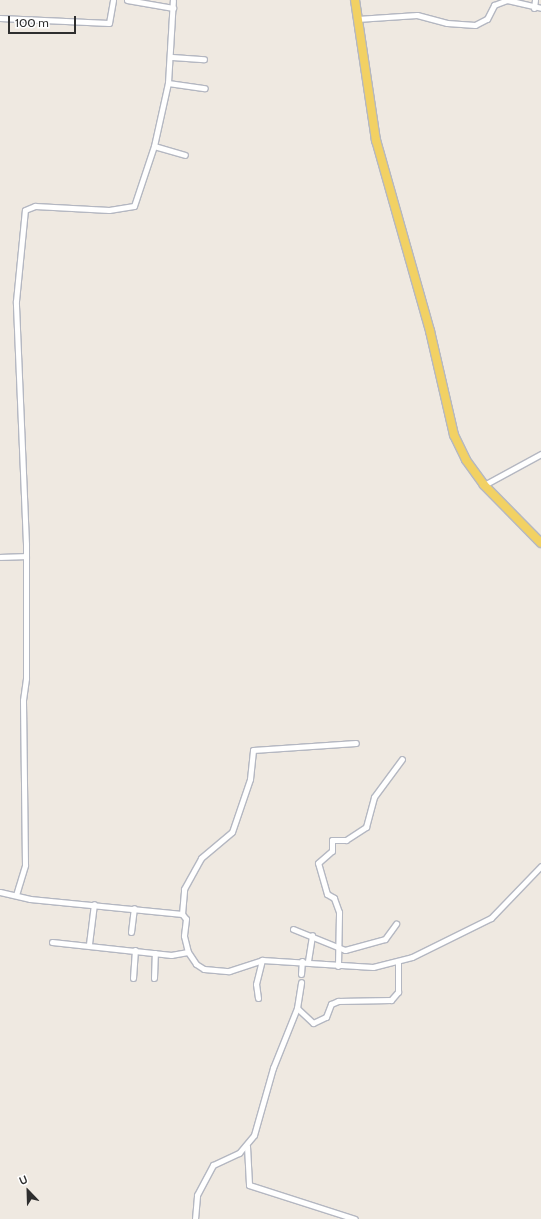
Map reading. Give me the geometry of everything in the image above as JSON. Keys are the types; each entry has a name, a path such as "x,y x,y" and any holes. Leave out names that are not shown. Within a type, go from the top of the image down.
{"main road":[{"path":"355,0 376,140 430,331 451,423 466,460 484,485 541,543"}],"street":[{"path":"0,18 109,23 113,0"},
{"path":"127,0 173,8"},
{"path":"16,895 25,865 23,700 26,678 26,556 16,301 25,210 35,206 133,207 154,146 168,83 172,57 174,0"},
{"path":"358,19 417,15 448,23 475,25 487,18 494,5 507,0 534,8 541,8"},
{"path":"534,8 535,0"},
{"path":"172,57 204,59"},
{"path":"168,83 205,88"},
{"path":"154,146 185,155"},
{"path":"484,485 541,454"},
{"path":"0,557 26,556"},
{"path":"356,743 253,750 250,779 232,832 201,858 184,888 182,914 186,919 184,936 188,952 196,964 220,972 262,960 308,961 338,966 373,967 398,963 492,918 541,866"},
{"path":"338,966 339,949 337,905 334,898 327,894 318,863 332,852 333,839 346,840 366,827 374,797 402,759"},
{"path":"0,892 182,914"},
{"path":"89,944 94,904"},
{"path":"131,932 134,908"},
{"path":"294,928 312,935 339,949 378,943 396,924"},
{"path":"308,961 312,935"},
{"path":"52,942 89,944 92,947 155,953 188,952"},
{"path":"133,978 135,950"},
{"path":"154,978 155,953"},
{"path":"258,998 256,984 262,960"},
{"path":"301,974 302,961"},
{"path":"297,1008 313,1023 326,1017 330,1006 338,1001 391,1000 398,992 398,963"},
{"path":"301,982 297,1008 274,1068 259,1122 247,1146 249,1185 355,1219"},
{"path":"195,1219 197,1195 213,1166 247,1146"}]}
